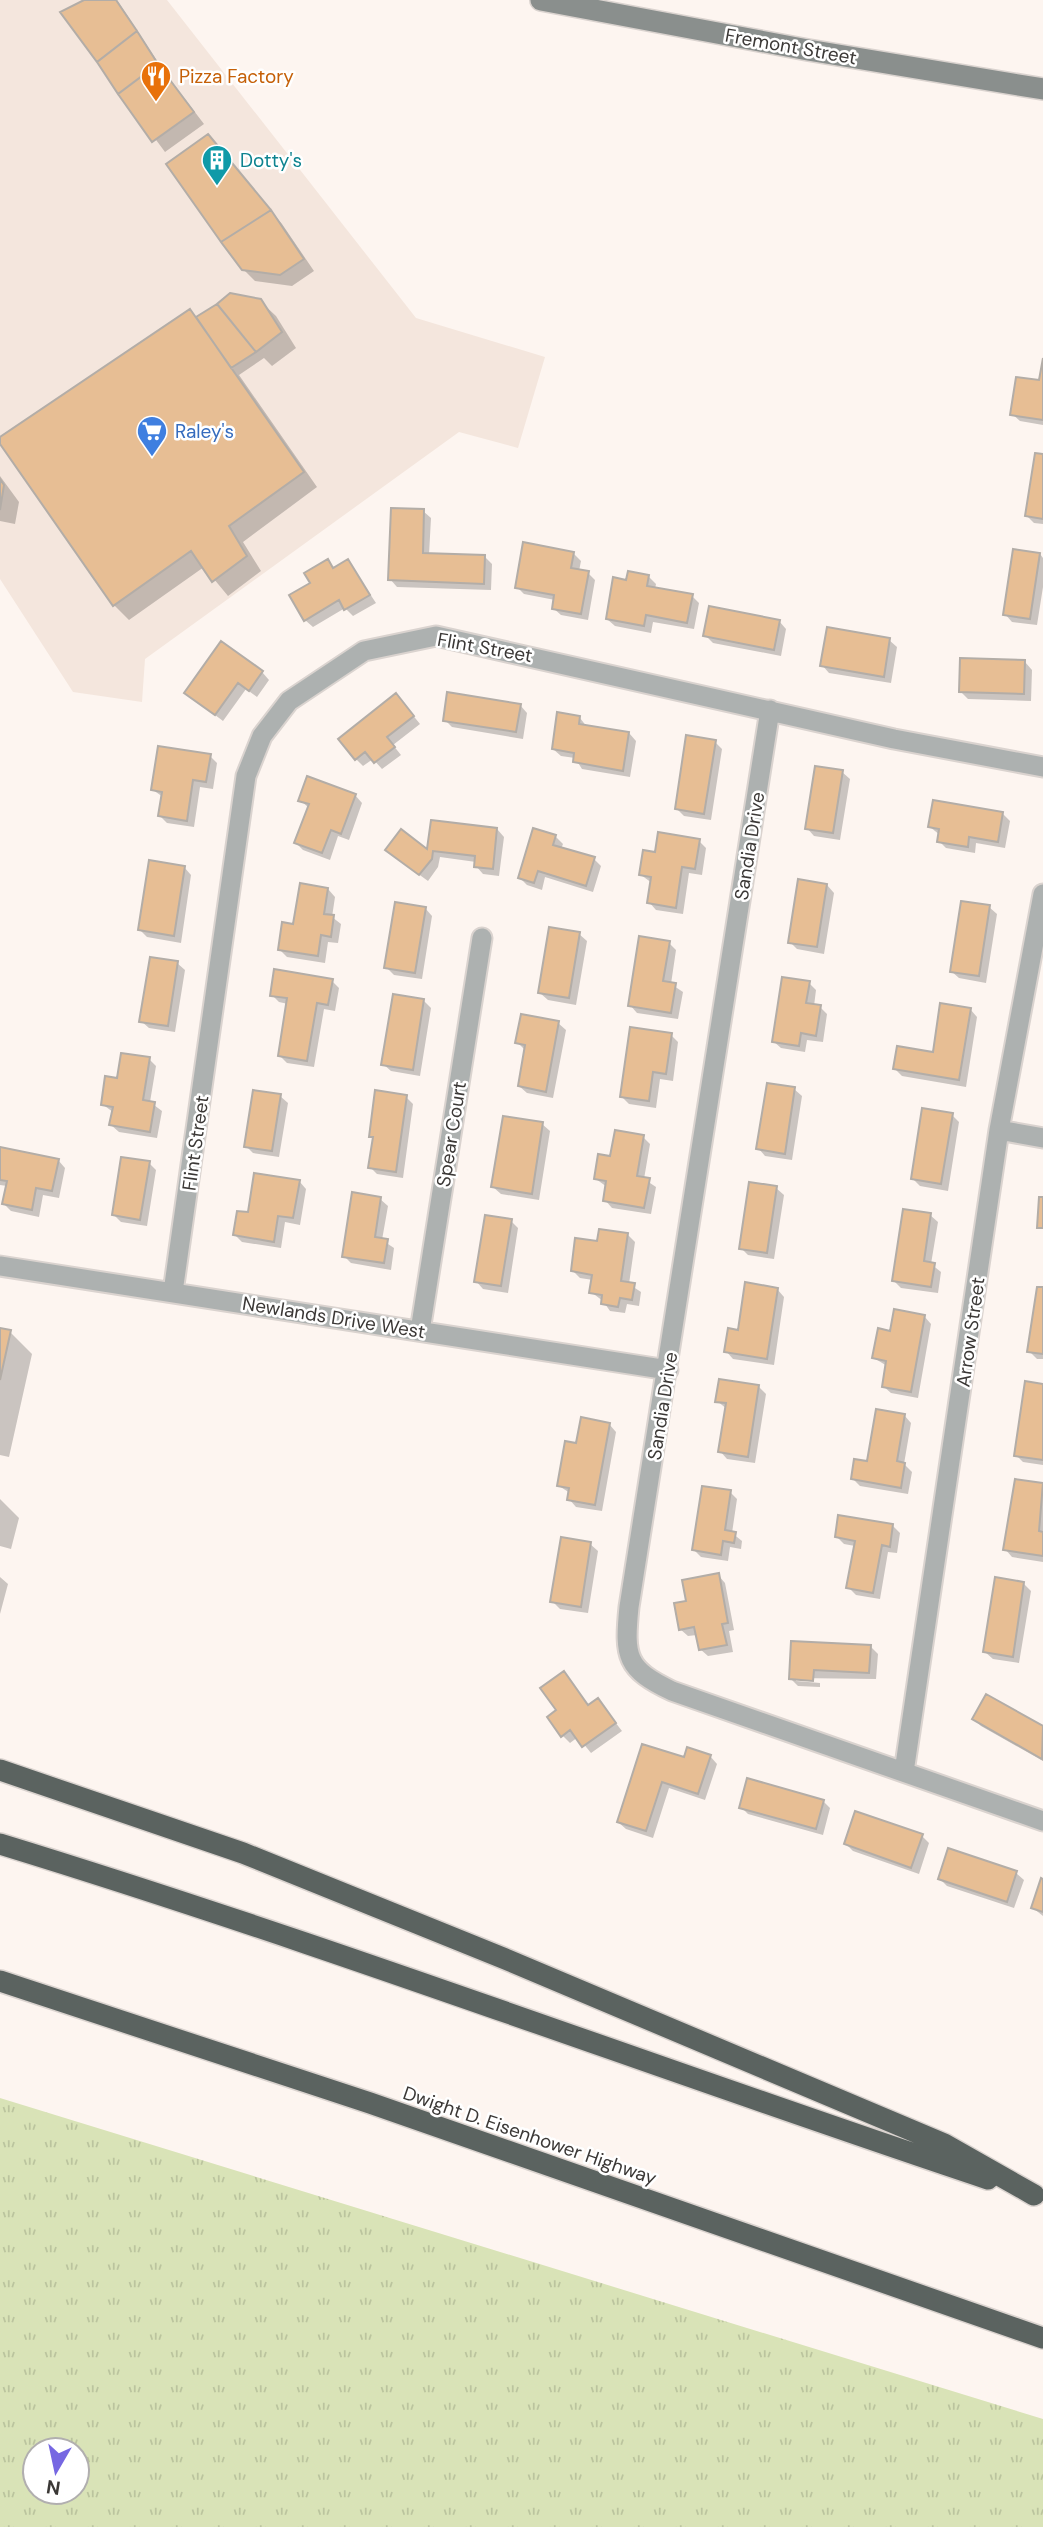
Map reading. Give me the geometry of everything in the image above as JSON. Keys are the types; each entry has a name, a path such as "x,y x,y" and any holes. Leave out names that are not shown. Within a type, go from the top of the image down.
{"highway":[{"path":"0,1770 243,1853 503,1958 944,2144 1039,2196"},
{"path":"0,1844 131,1884 433,1985 1039,2196"},
{"name":"Dwight D. Eisenhower Highway","path":"0,1981 357,2099 1043,2338"}],"street":[{"name":"Fremont Street","path":"541,0 1043,89"},
{"name":"Flint Street","path":"173,1292 246,776 262,736 289,701 364,651 436,636 894,739 1043,767"},
{"name":"Sandia Drive","path":"770,710 629,1607 626,1647 630,1661 639,1674 672,1691 1043,1821"},
{"name":"Arrow Street","path":"904,1772 999,1130 1043,894"},
{"name":"Spear Court","path":"420,1331 482,938"},
{"path":"999,1130 1043,1138"},
{"name":"Newlands Drive West","path":"0,1266 668,1370"}],"shaded area":[{"path":"0,0 167,0 416,318 545,357 518,448 459,432 145,659 142,702 73,692 0,579"}],"green space":[{"path":"0,2098 1043,2419 1043,2527 0,2527"}],"building":[{"path":"84,0 116,0 137,31 97,62 60,12"},
{"path":"137,31 158,64 118,94 97,62"},
{"name":"Pizza Factory","path":"158,64 194,112 152,142 118,94"},
{"name":"Dotty's","path":"208,134 271,210 221,242 166,164"},
{"path":"271,210 304,259 280,275 242,270 221,242"},
{"path":"230,293 261,299 282,332 256,352 217,304"},
{"path":"217,304 256,352 231,368 196,317"},
{"name":"Raley's","path":"190,309 304,472 229,526 247,556 212,582 191,551 113,606 0,444 0,437"},
{"path":"1043,358 1043,420 1010,415 1016,377 1039,380"},
{"path":"1035,453 1043,454 1043,519 1025,516"},
{"path":"0,479 4,485 0,510"},
{"path":"391,508 424,509 423,553 485,555 484,584 388,580"},
{"path":"523,542 574,552 571,568 589,571 581,614 552,609 554,595 515,588"},
{"path":"1013,549 1040,553 1030,619 1003,615"},
{"path":"328,559 333,568 348,559 370,595 344,610 339,600 304,621 289,595 310,583 304,573"},
{"path":"628,571 649,575 647,586 693,594 687,623 646,615 644,626 606,619 613,577 626,580"},
{"path":"709,606 780,620 774,650 703,636"},
{"path":"827,627 890,638 884,677 820,666"},
{"path":"221,641 263,671 249,691 238,683 215,715 184,693"},
{"path":"960,658 1025,660 1024,694 959,692"},
{"path":"447,692 521,704 516,732 443,721"},
{"path":"396,693 414,716 387,737 395,747 374,763 365,752 355,760 338,739"},
{"path":"557,712 580,716 579,724 629,732 623,771 573,762 574,753 552,749"},
{"path":"686,735 716,740 704,814 675,809"},
{"path":"158,746 211,754 206,782 193,780 187,821 158,816 162,792 151,790"},
{"path":"815,766 843,770 833,833 805,829"},
{"path":"307,776 356,794 341,834 331,830 322,853 294,843 309,804 298,801"},
{"path":"933,800 1003,812 998,842 969,837 968,847 937,842 939,829 928,827"},
{"path":"431,820 497,828 493,869 474,867 475,856 433,851 432,859 419,875 385,850 401,829 427,849"},
{"path":"533,828 556,835 553,845 595,857 586,886 538,871 534,883 518,878"},
{"path":"658,832 700,839 695,869 682,867 676,908 647,903 651,877 639,875 643,850 655,852"},
{"path":"149,860 185,866 174,936 138,930"},
{"path":"798,879 827,884 817,947 788,943"},
{"path":"300,883 328,888 324,914 334,915 331,937 321,935 318,956 278,950 282,922 293,924"},
{"path":"961,901 990,905 979,976 950,972"},
{"path":"395,902 426,907 415,973 384,968"},
{"path":"549,927 580,932 569,998 538,993"},
{"path":"639,936 670,941 663,981 676,983 671,1013 628,1006"},
{"path":"150,957 178,961 168,1026 139,1022"},
{"path":"274,969 333,979 328,1005 317,1003 307,1061 278,1056 287,998 270,996"},
{"path":"782,977 810,981 806,1003 821,1005 816,1036 801,1033 799,1046 772,1042"},
{"path":"393,994 424,999 413,1070 381,1065"},
{"path":"940,1003 971,1008 959,1080 893,1069 897,1046 933,1052"},
{"path":"521,1014 559,1021 546,1092 518,1086 525,1045 515,1043"},
{"path":"630,1027 672,1033 666,1074 653,1072 649,1101 620,1097"},
{"path":"121,1053 150,1057 143,1100 155,1102 150,1132 109,1125 113,1107 101,1105 105,1076 117,1078"},
{"path":"767,1083 795,1087 785,1154 756,1149"},
{"path":"253,1090 281,1094 272,1151 244,1147"},
{"path":"375,1090 407,1095 396,1172 368,1168 373,1137 369,1137"},
{"path":"922,1108 953,1113 941,1184 911,1179"},
{"path":"503,1116 543,1122 532,1194 491,1187"},
{"path":"615,1130 644,1135 637,1176 650,1178 644,1208 603,1201 606,1181 594,1179 598,1154 610,1156"},
{"path":"0,1147 59,1159 52,1191 36,1188 32,1210 2,1204 7,1181 0,1180"},
{"path":"121,1157 150,1161 140,1220 112,1215"},
{"path":"254,1173 300,1180 293,1218 278,1216 274,1242 233,1235 237,1211 248,1212"},
{"path":"749,1182 777,1186 767,1253 739,1249"},
{"path":"352,1192 381,1197 375,1237 388,1239 384,1263 342,1257"},
{"path":"1039,1197 1043,1197 1043,1228 1037,1228"},
{"path":"903,1209 931,1213 924,1261 935,1263 931,1287 892,1281"},
{"path":"485,1215 512,1219 501,1286 474,1282"},
{"path":"599,1229 628,1233 621,1281 635,1283 632,1300 620,1298 618,1307 601,1304 602,1295 589,1293 592,1275 571,1271 575,1238 597,1241"},
{"path":"745,1282 778,1288 767,1359 724,1352 728,1328 738,1330"},
{"path":"1037,1287 1043,1287 1043,1354 1027,1352"},
{"path":"894,1309 925,1315 911,1392 882,1387 886,1361 872,1358 878,1328 890,1331"},
{"path":"0,1328 11,1330 0,1380"},
{"path":"719,1379 759,1385 748,1457 718,1452 726,1403 715,1402"},
{"path":"1025,1381 1043,1384 1043,1460 1014,1456"},
{"path":"876,1409 905,1414 897,1461 905,1463 901,1488 851,1479 854,1459 867,1461"},
{"path":"581,1417 610,1423 595,1505 567,1500 569,1488 557,1486 565,1441 576,1443"},
{"path":"1015,1479 1043,1483 1039,1531 1043,1532 1043,1556 1003,1550"},
{"path":"702,1486 731,1490 725,1530 736,1532 734,1543 723,1541 721,1555 692,1550"},
{"path":"838,1515 893,1524 890,1547 882,1545 873,1593 846,1588 855,1541 835,1537"},
{"path":"561,1537 591,1542 581,1607 550,1602"},
{"path":"719,1573 728,1623 722,1624 727,1645 699,1650 694,1627 679,1630 674,1603 686,1601 682,1580"},
{"path":"995,1577 1024,1582 1013,1657 983,1652"},
{"path":"791,1641 871,1645 869,1673 814,1670 813,1681 789,1679"},
{"path":"564,1671 588,1705 598,1698 616,1723 582,1747 570,1730 561,1737 547,1717 556,1710 540,1688"},
{"path":"986,1694 1043,1726 1042,1759 972,1719"},
{"path":"642,1744 684,1757 687,1747 711,1755 698,1794 662,1782 646,1831 617,1822"},
{"path":"747,1778 824,1800 816,1829 739,1808"},
{"path":"855,1811 923,1834 911,1868 844,1844"},
{"path":"948,1848 1017,1871 1007,1902 938,1879"},
{"path":"1041,1878 1043,1879 1043,1912 1031,1908"}],"place":[{"name":"Pizza Factory","path":"156,103"},
{"name":"Dotty's","path":"217,187"},
{"name":"Raley's","path":"152,458"}]}
